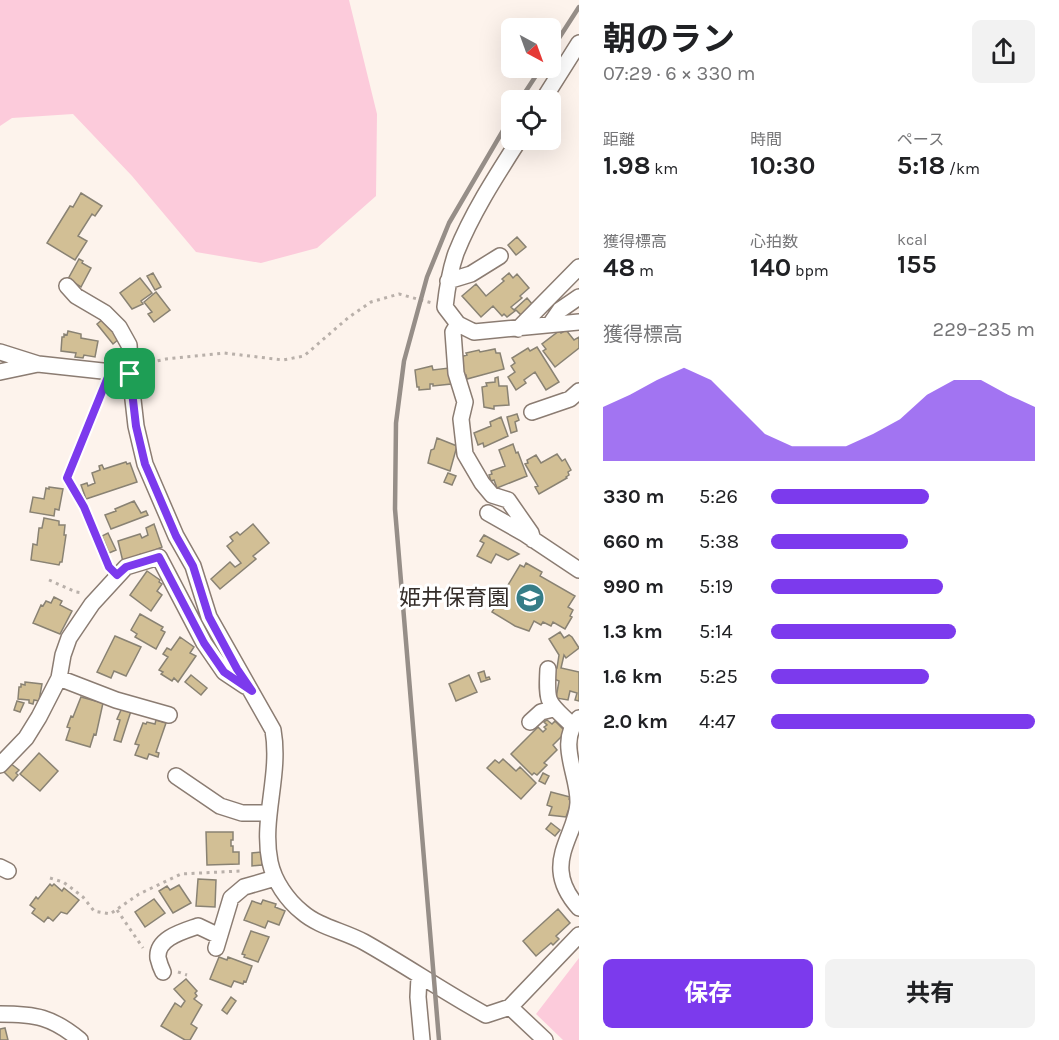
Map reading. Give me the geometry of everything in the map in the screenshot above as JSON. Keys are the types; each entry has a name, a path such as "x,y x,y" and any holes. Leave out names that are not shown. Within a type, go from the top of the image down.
{"street":[{"path":"549,90 579,43"},
{"path":"513,150 478,208 456,254 448,281 445,307 458,324 474,332 579,322"},
{"path":"448,281 471,274 500,256"},
{"path":"518,329 579,267"},
{"path":"67,286 76,296 105,313 119,327 129,345 136,426 145,464 176,536 193,566 209,617 273,730 276,748 274,785 269,813 270,862 275,879 291,901 303,914 363,942 486,1015 510,1007 579,935"},
{"path":"550,323 560,310 579,297"},
{"path":"458,324 453,332 456,373 465,402 462,419 465,454 492,495 508,500 531,533 533,540"},
{"path":"0,352 38,364 130,374"},
{"path":"0,372 38,364"},
{"path":"532,412 570,399 579,391"},
{"path":"488,513 579,570"},
{"path":"0,765 26,738 39,717 59,678 69,638 99,595 126,567 159,557 204,643 224,672 252,691"},
{"path":"548,669 547,693 554,709"},
{"path":"59,678 116,700 169,715"},
{"path":"530,722 541,711 554,709 576,721 568,755 577,788 578,806 561,859 561,874 567,890 579,908"},
{"path":"176,776 220,806 242,813 269,813"},
{"path":"162,972 158,956 162,944 181,932 198,926 217,942 231,898 244,887 275,879"},
{"path":"419,977 418,997 422,1040"},
{"path":"510,1007 545,1040"},
{"path":"0,1014 36,1015 49,1019 62,1025 80,1040"}],"path":[{"path":"130,374 139,365 166,359 224,353 284,360 304,356 349,317 371,302 399,294 445,307"},
{"path":"110,372 67,478 84,507 109,567 117,575"},
{"path":"49,580 76,592 99,595"},
{"path":"50,878 70,887 83,897 94,911 110,914 140,894 181,874 243,871"}],"shaded area":[{"path":"0,0 349,0 377,114 376,196 317,248 261,263 196,252 132,176 73,114 12,118 0,126"},
{"path":"579,958 579,1040 563,1040 536,1014"}],"building":[{"path":"81,193 102,206 95,216 92,214 78,236 87,241 75,260 47,243"},
{"path":"517,237 526,247 516,255 508,245"},
{"path":"79,259 91,268 81,287 68,279"},
{"path":"153,273 161,287 155,290 147,276"},
{"path":"509,273 513,278 517,274 529,288 511,307 515,311 507,317 504,314 502,316 493,306 481,317 462,296 476,284 486,296 504,281 502,279"},
{"path":"140,278 152,293 141,301 143,304 132,309 120,293"},
{"path":"156,292 170,310 154,322 148,314 152,312 144,302"},
{"path":"527,298 533,305 521,315 515,309"},
{"path":"103,319 120,338 113,344 97,324"},
{"path":"566,330 574,340 579,337 579,348 555,367 543,351 546,349 542,344 559,331 561,333"},
{"path":"68,331 81,334 81,338 98,341 95,357 84,355 83,358 75,357 76,353 61,351 62,337 64,334 67,335"},
{"path":"537,347 559,382 546,390 535,372 516,390 508,377 515,372 511,366 515,363 512,358 528,348 530,351"},
{"path":"495,349 496,353 500,353 504,369 467,379 466,375 464,376 460,357 479,350 480,352"},
{"path":"432,366 433,370 449,368 451,384 433,386 430,384 430,389 419,390 415,370"},
{"path":"498,377 499,386 507,386 509,405 494,406 494,409 484,407 482,387 487,386 486,383 495,382 495,378"},
{"path":"517,414 519,420 515,422 517,431 511,433 507,417"},
{"path":"501,417 508,436 484,447 483,443 478,445 474,433 491,426 490,422"},
{"path":"437,438 457,446 450,471 428,463"},
{"path":"513,444 527,476 497,488 489,475 492,474 491,471 505,466 499,450"},
{"path":"557,454 562,461 565,459 571,470 568,472 569,475 539,494 535,487 538,486 525,464 528,463 527,460 536,455 541,463"},
{"path":"126,462 130,463 137,482 86,499 81,485 87,483 88,486 95,483 92,473 100,470 99,466 102,465 104,469"},
{"path":"448,473 456,476 452,485 444,482"},
{"path":"49,487 63,489 59,510 55,509 54,516 30,512 33,497 44,499 46,488 49,489"},
{"path":"134,501 141,513 146,511 148,515 111,529 105,515"},
{"path":"44,518 59,521 59,525 65,525 64,535 66,535 62,562 59,565 31,560 33,544 37,545 39,528 42,528"},
{"path":"154,524 162,547 143,557 141,554 123,562 118,541 140,534 142,538 148,535 146,528"},
{"path":"253,524 269,543 253,556 256,559 220,589 211,579 230,562 235,567 241,563 227,546 233,541 230,537 237,532 240,535"},
{"path":"108,533 116,550 109,553 102,536"},
{"path":"484,535 519,554 508,560 496,554 491,563 477,556 484,543 480,541"},
{"path":"526,563 542,572 540,576 575,596 568,607 573,610 565,629 553,622 551,626 543,622 541,625 534,621 529,631 515,626 492,612 520,565 524,567"},
{"path":"147,571 162,584 157,591 162,595 151,611 130,595"},
{"path":"54,597 62,601 60,605 72,611 60,634 33,623 41,605 43,606 46,601 51,603"},
{"path":"140,614 163,627 161,630 165,632 156,649 135,637 137,634 131,630"},
{"path":"560,632 564,638 569,635 572,637 579,648 566,658 564,655 561,668 579,672 579,701 575,700 577,693 570,691 568,700 556,698 559,681 554,679 554,668 557,668 559,655 549,639"},
{"path":"115,636 141,647 126,676 114,671 111,678 97,672"},
{"path":"180,637 194,647 190,653 196,656 178,682 174,678 172,681 159,670 168,657 163,654 167,648 171,650"},
{"path":"484,671 486,678 490,679 481,682 478,673"},
{"path":"191,675 207,688 201,695 185,682"},
{"path":"469,675 477,692 456,701 449,684"},
{"path":"25,682 42,684 39,701 34,700 33,704 29,703 29,700 18,699 19,687 21,684 25,685"},
{"path":"81,697 103,703 96,735 94,734 90,747 66,740 70,728 67,727"},
{"path":"17,701 24,703 20,712 14,710"},
{"path":"122,708 131,711 121,742 114,740 120,720 117,719"},
{"path":"156,720 166,723 156,752 159,753 158,757 149,754 147,759 135,755 139,745 135,744 143,723 155,724"},
{"path":"547,720 552,724 555,721 566,732 553,745 557,750 544,763 547,765 537,775 534,773 532,775 511,754 538,727 543,732 547,725 544,722"},
{"path":"39,753 58,771 40,791 20,774"},
{"path":"503,759 516,771 520,767 536,783 521,799 487,768 495,760 499,763"},
{"path":"10,763 19,770 13,781 3,771"},
{"path":"543,773 549,776 545,784 539,781"},
{"path":"551,792 570,797 569,799 572,800 566,817 549,815 552,807 547,805"},
{"path":"551,823 560,830 555,836 546,829"},
{"path":"206,832 233,832 231,846 233,846 233,852 239,852 239,864 207,865"},
{"path":"261,852 262,865 252,866 252,853"},
{"path":"198,879 216,880 215,907 196,906"},
{"path":"50,884 52,886 54,884 62,891 64,888 79,900 67,914 61,912 53,921 48,917 44,922 32,913 35,909 30,905"},
{"path":"179,885 191,903 173,913 159,891 167,886 170,890"},
{"path":"154,899 165,913 145,927 135,912"},
{"path":"263,900 276,904 275,907 285,911 279,925 268,921 265,928 244,920 252,901 261,904"},
{"path":"558,909 570,923 556,936 559,939 553,945 551,943 536,956 523,941"},
{"path":"251,931 269,937 258,962 242,954"},
{"path":"219,957 227,960 228,957 252,966 246,982 244,981 243,984 234,981 231,987 210,979"},
{"path":"186,979 197,991 194,999 202,1005 191,1024 197,1028 190,1040 185,1040 161,1026 175,1003 181,1007 185,1001 174,989"},
{"path":"231,997 236,1001 227,1014 222,1010"},
{"path":"5,1028 8,1040 0,1040 0,1029"}],"railway":[{"path":"561,35 579,7"},
{"path":"527,90 534,78"},
{"path":"439,1040 395,509 396,423 404,361 427,277 449,223 501,134"}],"place":[{"name":"姫井保育園","path":"530,598"}],"route":[{"path":"110,372 130,374 136,426 145,464 161,505 193,566 209,617 237,669 252,691 224,672 204,643 159,557 126,567 117,575 109,567 84,507 67,478 110,372"}]}
